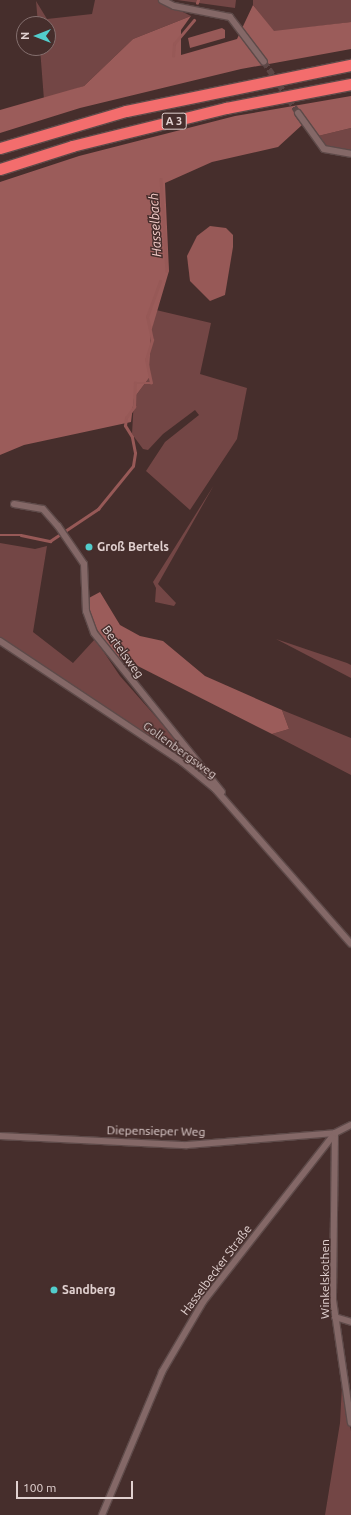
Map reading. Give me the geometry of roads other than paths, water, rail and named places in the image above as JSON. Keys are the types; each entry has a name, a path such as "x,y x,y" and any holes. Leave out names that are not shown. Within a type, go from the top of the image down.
{"highway":[{"name":"A 3","path":"0,148 126,111 351,65"},
{"name":"A 3","path":"0,169 72,146 226,108 351,84"}],"street":[{"path":"162,0 174,6 230,16 264,62"},
{"path":"298,113 324,149 351,154"},
{"name":"Bertelsweg","path":"14,504 43,509 64,534 86,570 85,604 94,633 155,713 218,784 224,798"},
{"name":"Gollenbergsweg","path":"0,641 182,762 224,798 351,944"},
{"name":"Hasselbecker Straße","path":"102,1515 175,1348 203,1302 335,1133 351,1125"},
{"name":"Diepensieper Weg","path":"0,1136 187,1145 335,1133"},
{"name":"Winkelskothen","path":"335,1133 336,1317 351,1422"},
{"path":"336,1317 351,1322"}],"waterway":[{"name":"Hasselbach","path":"173,56 174,44 194,20"},
{"name":"Hasselbach","path":"161,179 167,271"},
{"name":"Hasselbach","path":"0,535 21,535 50,541 98,509 133,466 135,453 132,437 125,426 126,418 134,407 135,383 151,383 146,360 152,340 147,317 160,281"}],"tunnel":[{"path":"264,62 298,113"}],"place":[{"name":"Groß Bertels","path":"89,547"},
{"name":"Sandberg","path":"54,1290"}]}
